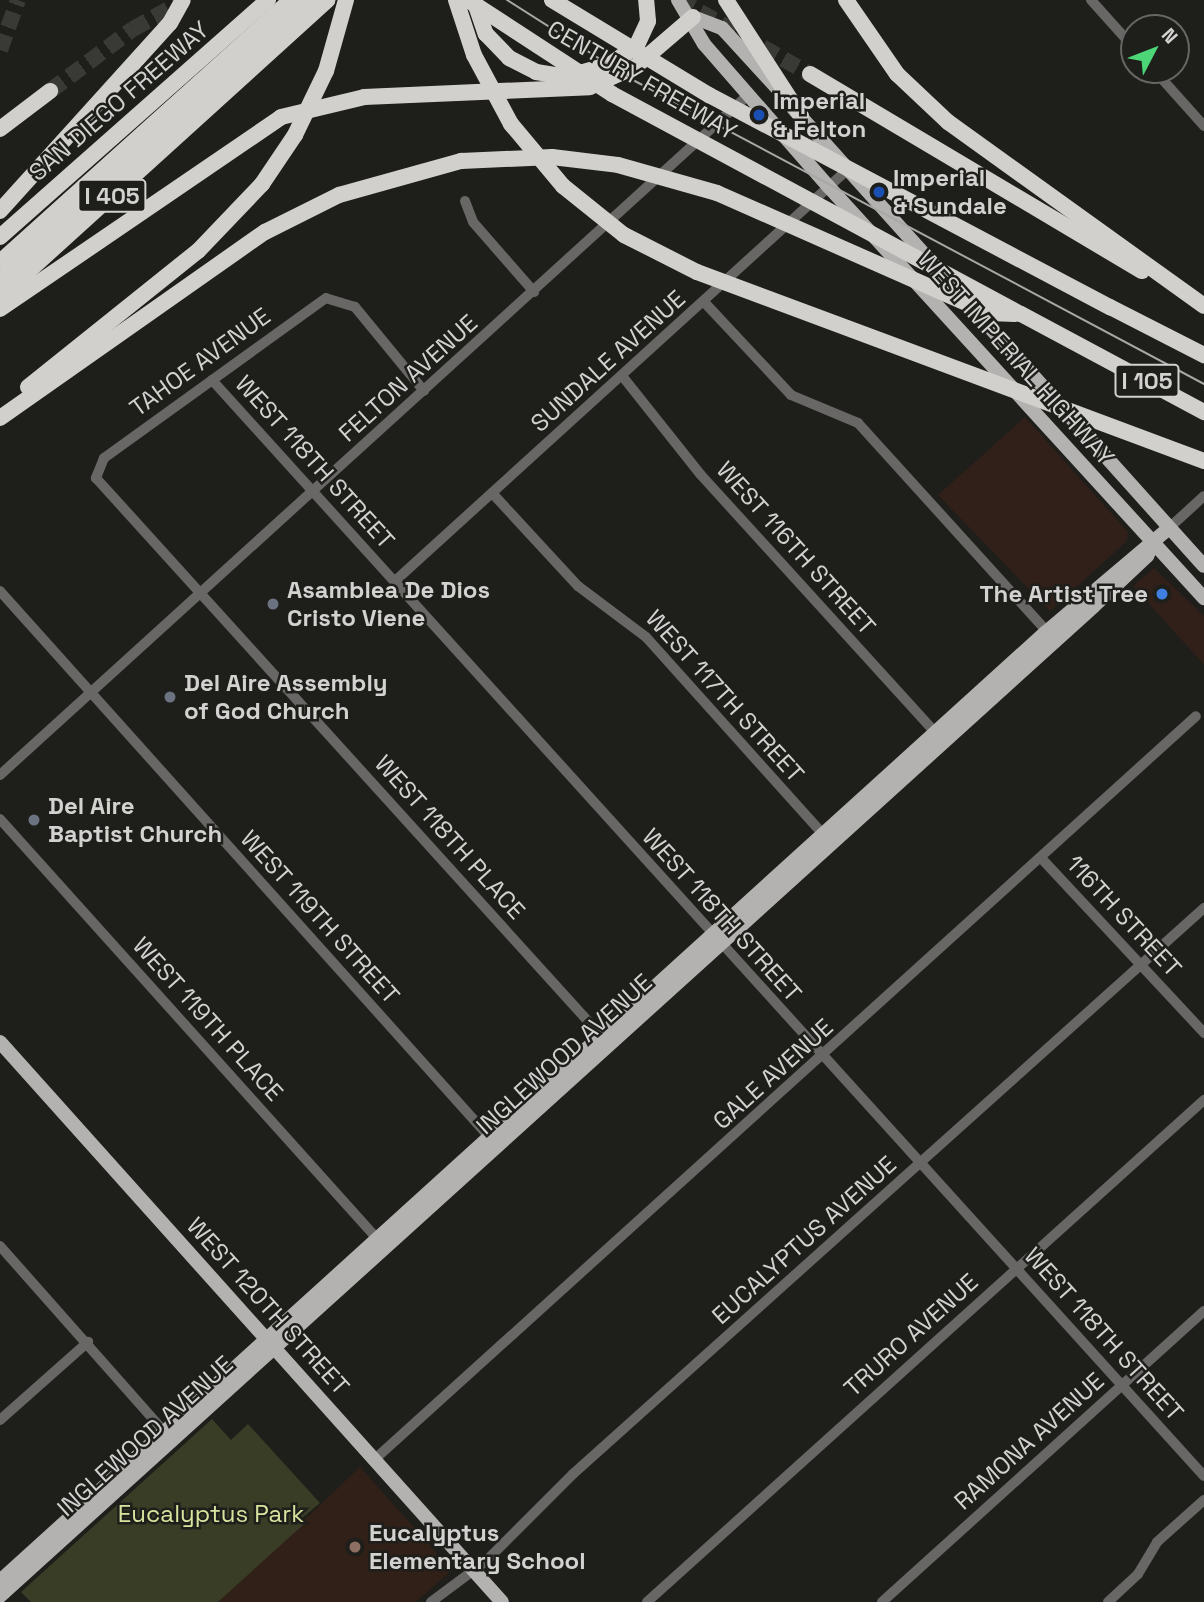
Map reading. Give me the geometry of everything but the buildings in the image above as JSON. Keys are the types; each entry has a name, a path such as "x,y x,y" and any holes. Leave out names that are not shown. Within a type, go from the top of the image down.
{"highway":[{"path":"0,211 170,23 183,0"},
{"path":"223,40 259,0"},
{"name":"SAN DIEGO FREEWAY","path":"0,237 268,0"},
{"path":"0,262 291,0"},
{"path":"0,281 309,0"},
{"name":"I 405","path":"0,297 328,0"},
{"path":"0,410 198,251 241,209 295,135 326,71 346,0"},
{"path":"456,0 478,64 511,124 563,186 624,235 697,272 1204,461"},
{"name":"CENTURY FREEWAY","path":"468,0 602,88 1204,412"},
{"path":"474,0 486,34 509,58 536,72 566,77 611,64 637,45 648,21 646,0"},
{"name":"CENTURY FREEWAY","path":"552,0 709,95 1204,355"},
{"path":"726,0 801,116"},
{"path":"846,0 881,55 948,122 1204,307"},
{"path":"0,309 281,117 363,97 590,87 636,66 693,17"},
{"path":"810,74 1204,307"},
{"path":"0,129 50,91"},
{"path":"0,418 287,219 368,184 461,162 552,157 690,184 989,313 1021,314"}],"main road":[{"name":"WEST IMPERIAL HIGHWAY","path":"678,0 693,17 704,44 828,186 1204,598"},
{"name":"WEST IMPERIAL HIGHWAY","path":"693,17 722,28 1204,566"},
{"name":"INGLEWOOD AVENUE","path":"2,1593 493,1141 1051,636 1147,556 1154,542 1169,528"},
{"name":"WEST 120TH STREET","path":"0,1042 502,1602"}],"street":[{"path":"1091,0 1120,32"},
{"path":"1166,84 1204,126"},
{"name":"FELTON AVENUE","path":"0,775 748,95"},
{"name":"SUNDALE AVENUE","path":"396,581 705,303 847,170"},
{"path":"465,201 473,222 534,292"},
{"name":"TAHOE AVENUE","path":"96,469 212,380 334,297 355,307 424,391"},
{"path":"705,303 791,396 858,423 1051,636"},
{"name":"WEST 116TH STREET","path":"623,377 701,475 940,738"},
{"name":"WEST 118TH STREET","path":"212,380 396,581 822,1058 1204,1476"},
{"name":"WEST 118TH PLACE","path":"96,469 102,486 605,1040"},
{"name":"WEST 117TH STREET","path":"493,494 578,586 646,637 827,839"},
{"path":"1169,528 1204,496"},
{"name":"WEST 119TH STREET","path":"0,591 493,1141"},
{"name":"GALE AVENUE","path":"375,1459 1042,859 1196,716"},
{"name":"WEST 119TH PLACE","path":"0,819 381,1243"},
{"name":"116TH STREET","path":"1042,859 1204,1033"},
{"name":"EUCALYPTUS AVENUE","path":"431,1602 473,1569 1204,908"},
{"name":"TRURO AVENUE","path":"647,1602 1204,1100"},
{"path":"0,1246 88,1342 169,1437"},
{"name":"RAMONA AVENUE","path":"882,1602 1204,1311"},
{"path":"0,1420 88,1342"},
{"path":"1108,1602 1138,1574 1157,1542 1204,1500"}],"shaded area":[{"path":"1025,417 1128,532 1127,541 1050,611 938,495"},
{"path":"1154,568 1204,616 1204,665 1133,586"},
{"name":"Eucalyptus Elementary School","path":"360,1467 452,1570 416,1602 218,1602"}],"green space":[{"name":"Eucalyptus Park","path":"212,1419 231,1440 248,1424 320,1503 301,1519 304,1524 218,1602 31,1602 21,1592"}],"tunnel":[{"path":"0,50 18,0"},
{"path":"50,91 133,29 185,0"},
{"path":"679,0 810,74"}],"tram line":[{"path":"507,0 633,80 1204,384"}],"place":[{"name":"Imperial & Felton","path":"759,115"},
{"name":"Imperial & Sundale","path":"879,192"},
{"name":"The Artist Tree","path":"1162,594"},
{"name":"Asamblea De Dios Cristo Viene","path":"273,604"},
{"name":"Del Aire Assembly of God Church","path":"170,697"},
{"name":"Del Aire Baptist Church","path":"34,820"},
{"name":"Eucalyptus Elementary School","path":"355,1547"}]}
